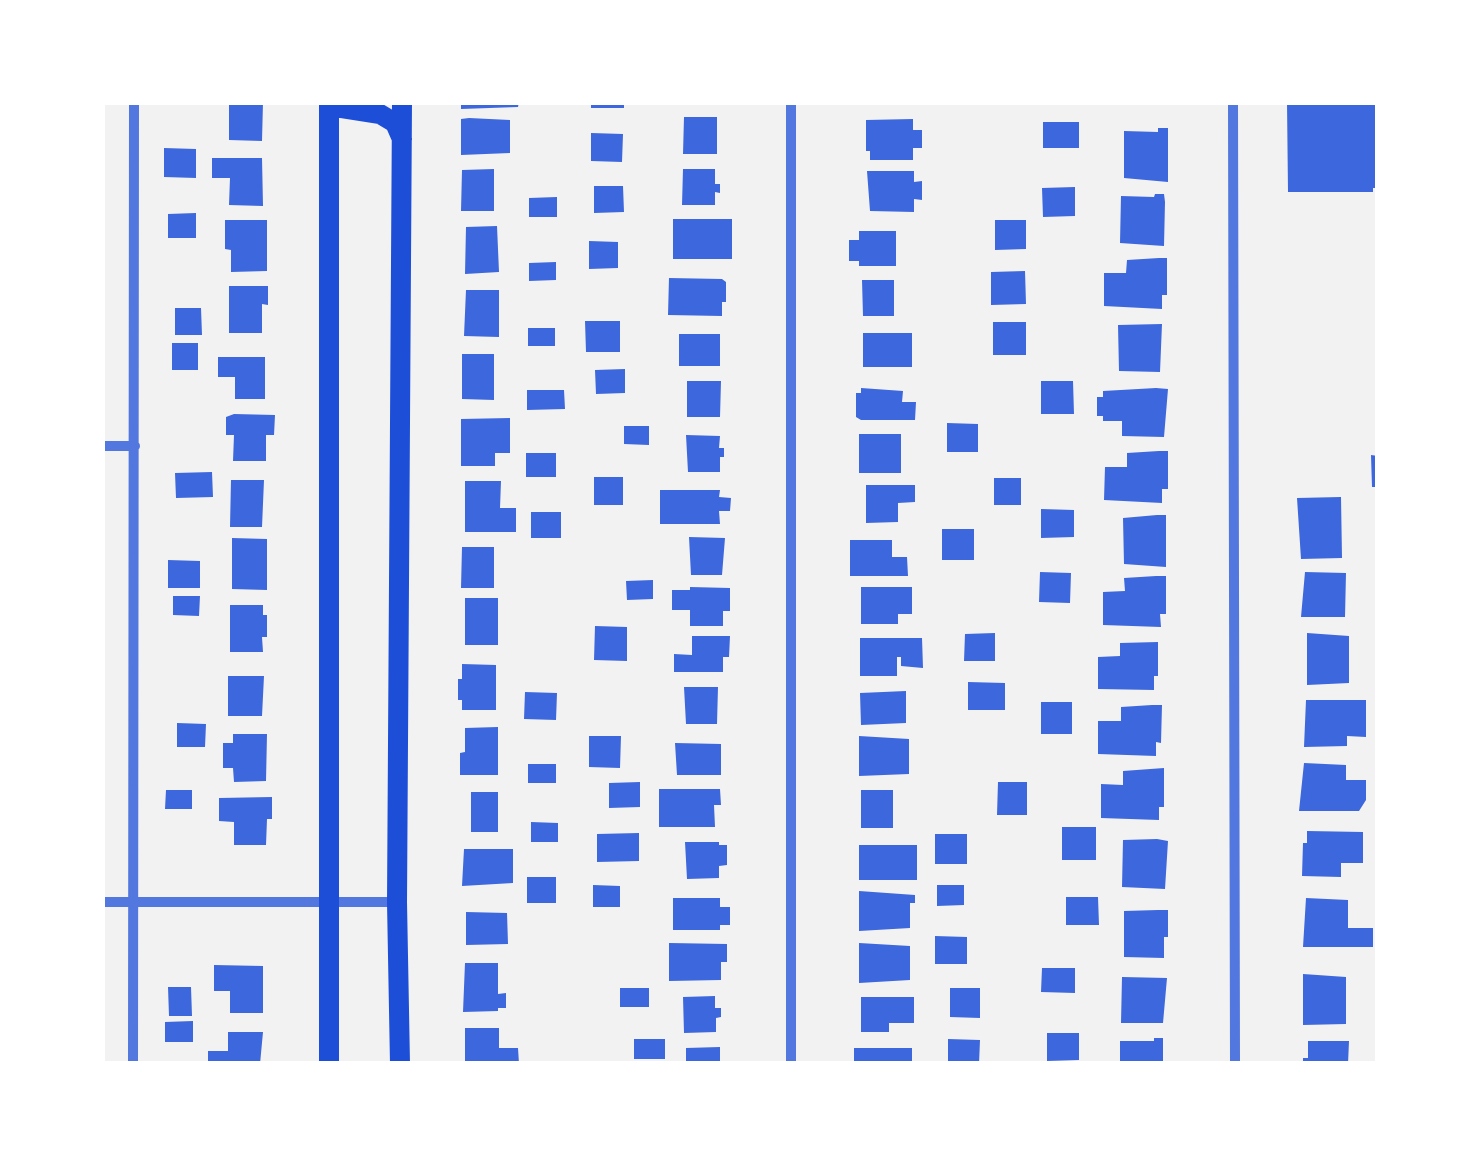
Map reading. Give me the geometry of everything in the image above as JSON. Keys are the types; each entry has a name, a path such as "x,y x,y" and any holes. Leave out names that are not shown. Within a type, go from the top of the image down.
{"main road":[{"path":"400,1064 396,902 402,102"},
{"path":"329,1064 329,104 380,114 395,123 402,141"}],"street":[{"path":"134,102 134,1064"},
{"path":"790,1064 791,102"},
{"path":"1233,102 1235,1064"},
{"path":"102,446 135,446"},
{"path":"102,902 396,902"}],"building":[{"path":"229,102 263,102 262,141 229,140"},
{"path":"461,102 519,102 518,107 461,109"},
{"path":"591,102 624,102 624,108 591,108"},
{"path":"1287,102 1378,102 1378,188 1373,188 1373,192 1288,192"},
{"path":"684,117 717,117 717,154 683,154"},
{"path":"461,119 510,120 510,153 461,155"},
{"path":"913,119 913,130 922,130 922,148 913,148 913,160 870,160 870,151 866,151 866,120"},
{"path":"1043,122 1079,122 1079,148 1043,148"},
{"path":"1158,128 1168,128 1168,182 1124,178 1124,131 1158,132"},
{"path":"591,133 623,134 622,162 591,161"},
{"path":"164,148 196,149 196,178 164,177"},
{"path":"212,158 262,158 263,206 229,205 230,178 212,178"},
{"path":"494,169 494,211 461,211 462,170"},
{"path":"683,169 715,169 715,184 720,184 720,193 715,192 715,205 682,205"},
{"path":"867,171 914,171 914,182 922,181 922,200 914,199 914,212 870,211"},
{"path":"594,186 623,186 624,212 594,213"},
{"path":"1075,187 1075,216 1043,217 1042,188"},
{"path":"1164,194 1164,246 1120,243 1121,196"},
{"path":"557,197 557,217 529,217 529,198"},
{"path":"196,213 196,238 168,238 168,214"},
{"path":"673,219 732,219 732,259 673,259"},
{"path":"225,220 267,220 267,271 231,272 231,250 225,249"},
{"path":"995,220 1026,220 1026,249 995,250"},
{"path":"497,226 499,272 465,274 466,227"},
{"path":"859,231 896,231 896,266 859,266 859,261 849,261 849,240 859,240"},
{"path":"589,241 618,242 618,268 589,269"},
{"path":"1167,258 1167,295 1162,295 1162,309 1104,306 1104,273 1126,273 1127,260"},
{"path":"556,262 556,280 529,281 529,263"},
{"path":"1025,271 1026,304 991,305 991,272"},
{"path":"669,278 722,279 726,282 726,302 722,302 722,316 668,315"},
{"path":"862,280 894,280 894,316 863,316"},
{"path":"229,286 268,286 268,305 262,304 262,333 229,333"},
{"path":"466,290 499,290 499,337 464,336"},
{"path":"175,308 201,308 202,335 175,335"},
{"path":"585,321 620,321 620,352 586,352"},
{"path":"993,322 1026,322 1026,355 993,355"},
{"path":"1162,324 1160,372 1119,371 1118,325"},
{"path":"528,328 555,328 555,346 528,346"},
{"path":"863,333 912,333 912,367 863,367"},
{"path":"679,334 720,334 720,366 679,366"},
{"path":"172,343 198,343 198,370 172,370"},
{"path":"462,354 494,354 494,400 462,399"},
{"path":"218,357 265,357 265,399 235,399 235,377 218,377"},
{"path":"625,369 625,393 596,394 595,370"},
{"path":"687,381 721,381 720,417 687,417"},
{"path":"1041,381 1073,381 1074,414 1041,414"},
{"path":"861,388 903,391 902,402 916,402 915,420 861,420 856,417 856,393 861,393"},
{"path":"1168,389 1164,437 1122,436 1122,421 1103,421 1103,416 1097,416 1097,397 1103,397 1103,391"},
{"path":"527,390 564,390 565,409 527,410"},
{"path":"275,415 274,435 266,435 266,461 233,461 234,435 226,435 226,417"},
{"path":"510,418 510,453 495,453 495,466 461,466 461,419"},
{"path":"947,423 978,424 978,452 947,452"},
{"path":"624,426 649,426 649,445 624,444"},
{"path":"859,434 901,434 901,473 859,473"},
{"path":"686,435 720,436 719,448 724,448 724,457 720,457 720,472 688,472"},
{"path":"1168,451 1168,489 1162,489 1162,503 1104,500 1105,467 1127,467 1127,453"},
{"path":"526,453 556,453 556,477 526,477"},
{"path":"1371,455 1378,456 1378,487 1372,487"},
{"path":"212,472 213,497 176,498 175,473"},
{"path":"594,477 623,477 623,505 594,505"},
{"path":"994,478 1021,478 1021,505 994,505"},
{"path":"231,480 264,480 262,527 230,527"},
{"path":"465,481 501,481 500,508 516,508 516,532 465,532"},
{"path":"866,485 915,485 915,502 898,503 898,522 866,523"},
{"path":"660,490 720,490 719,497 731,498 730,511 719,511 720,524 660,524"},
{"path":"1341,497 1342,558 1301,559 1297,498"},
{"path":"1041,509 1074,510 1074,537 1041,538"},
{"path":"531,512 561,512 561,538 531,538"},
{"path":"1166,515 1166,567 1124,564 1123,518"},
{"path":"942,529 974,529 974,560 942,560"},
{"path":"689,537 725,538 722,575 691,575"},
{"path":"232,538 267,539 267,590 232,589"},
{"path":"850,540 892,540 892,557 907,557 908,576 850,576"},
{"path":"462,547 494,547 494,588 461,588"},
{"path":"168,560 200,561 200,588 168,588"},
{"path":"1040,572 1071,573 1070,603 1039,602"},
{"path":"1305,572 1346,573 1345,617 1301,617"},
{"path":"1166,576 1166,614 1160,614 1161,627 1103,625 1103,592 1125,591 1124,578"},
{"path":"653,580 653,599 627,600 626,581"},
{"path":"861,587 912,587 912,614 898,614 898,624 861,624"},
{"path":"730,588 730,611 723,611 723,626 690,626 690,610 672,610 672,590"},
{"path":"173,596 200,596 199,616 173,615"},
{"path":"465,598 498,598 498,645 465,645"},
{"path":"230,605 263,605 267,637 262,637 263,652 230,652"},
{"path":"595,626 627,627 627,661 594,660"},
{"path":"995,633 995,661 964,661 965,634"},
{"path":"1307,633 1349,636 1349,683 1307,685"},
{"path":"692,636 730,636 729,657 723,657 723,672 674,672 674,654 692,655"},
{"path":"860,638 922,638 923,668 901,666 901,657 897,657 897,676 860,676"},
{"path":"1158,642 1154,690 1098,689 1098,657 1120,656 1120,643"},
{"path":"462,664 496,665 496,710 462,710 458,679 462,679"},
{"path":"228,676 264,676 262,716 228,716"},
{"path":"968,682 1005,683 1005,710 968,710"},
{"path":"684,687 718,687 717,724 686,724"},
{"path":"906,691 906,723 861,725 860,693"},
{"path":"525,692 557,693 556,720 524,719"},
{"path":"1306,700 1366,700 1366,737 1347,736 1347,746 1304,747"},
{"path":"1041,702 1072,702 1072,734 1041,734"},
{"path":"1162,705 1161,743 1156,742 1156,756 1098,754 1098,721 1121,721 1121,707"},
{"path":"177,723 206,724 205,747 177,747"},
{"path":"498,727 498,775 460,775 465,728"},
{"path":"233,734 267,734 266,781 234,782 233,768 223,768 223,743 233,743"},
{"path":"589,736 621,736 620,768 589,767"},
{"path":"859,736 909,739 909,774 859,776"},
{"path":"675,743 721,744 721,775 677,775"},
{"path":"1304,763 1346,765 1346,780 1366,780 1366,800 1359,811 1299,811"},
{"path":"528,764 556,764 556,783 528,783"},
{"path":"1164,768 1164,807 1159,807 1159,820 1101,818 1101,784 1123,785 1123,771"},
{"path":"640,782 640,807 609,808 609,783"},
{"path":"998,782 1027,782 1027,815 997,815"},
{"path":"659,789 720,789 721,805 714,805 715,827 659,827"},
{"path":"166,790 192,790 192,809 165,809"},
{"path":"861,790 893,790 893,828 861,828"},
{"path":"471,792 498,792 498,832 471,832"},
{"path":"272,797 266,845 234,845 234,822 219,821 219,798"},
{"path":"531,822 558,823 558,842 531,842"},
{"path":"1062,827 1096,827 1096,860 1062,860"},
{"path":"1307,831 1363,832 1363,863 1341,863 1341,877 1302,876"},
{"path":"639,833 639,861 597,862 597,834"},
{"path":"935,834 967,834 967,864 935,864"},
{"path":"1123,840 1168,841 1165,889 1122,887"},
{"path":"685,842 727,845 727,865 719,866 719,878 687,879"},
{"path":"859,845 917,845 917,880 859,880"},
{"path":"464,849 513,849 513,883 462,886"},
{"path":"527,877 556,877 556,903 527,903"},
{"path":"593,885 620,886 620,907 593,907"},
{"path":"937,885 964,885 964,905 937,906"},
{"path":"859,891 915,895 915,903 910,903 910,928 859,931"},
{"path":"1066,897 1098,897 1099,925 1066,925"},
{"path":"673,898 720,898 720,907 730,907 730,925 720,925 720,930 673,930"},
{"path":"1306,898 1348,900 1348,928 1373,928 1373,947 1303,947"},
{"path":"1168,910 1164,958 1124,957 1124,911"},
{"path":"466,912 507,913 508,944 466,945"},
{"path":"935,936 967,937 967,964 935,964"},
{"path":"669,943 727,944 721,980 669,981"},
{"path":"859,943 910,946 910,980 859,983"},
{"path":"465,963 498,963 498,994 506,993 506,1008 463,1012"},
{"path":"214,965 263,966 263,1013 230,1013 230,991 214,991"},
{"path":"1042,968 1075,968 1075,993 1041,992"},
{"path":"1303,974 1346,977 1346,1024 1303,1025"},
{"path":"1122,977 1167,978 1163,1023 1121,1023"},
{"path":"168,987 191,987 192,1016 169,1016"},
{"path":"620,988 649,988 649,1007 620,1007"},
{"path":"950,988 980,988 980,1018 950,1017"},
{"path":"715,996 715,1008 721,1008 716,1032 684,1033 683,997"},
{"path":"861,997 914,997 914,1023 889,1023 889,1032 861,1032"},
{"path":"193,1021 193,1042 165,1042 165,1022"},
{"path":"465,1028 499,1028 499,1048 518,1048 519,1064 465,1064"},
{"path":"228,1032 263,1032 260,1064 208,1064 208,1051 228,1051"},
{"path":"1047,1033 1079,1033 1079,1060 1047,1061"},
{"path":"1163,1038 1163,1064 1120,1064 1120,1041"},
{"path":"634,1039 665,1039 665,1059 634,1059"},
{"path":"948,1039 980,1040 979,1064 948,1064"},
{"path":"1308,1041 1349,1041 1348,1064 1303,1064 1303,1058 1308,1058"},
{"path":"720,1047 720,1064 686,1064 686,1048"},
{"path":"854,1048 912,1048 912,1064 854,1064"}]}
